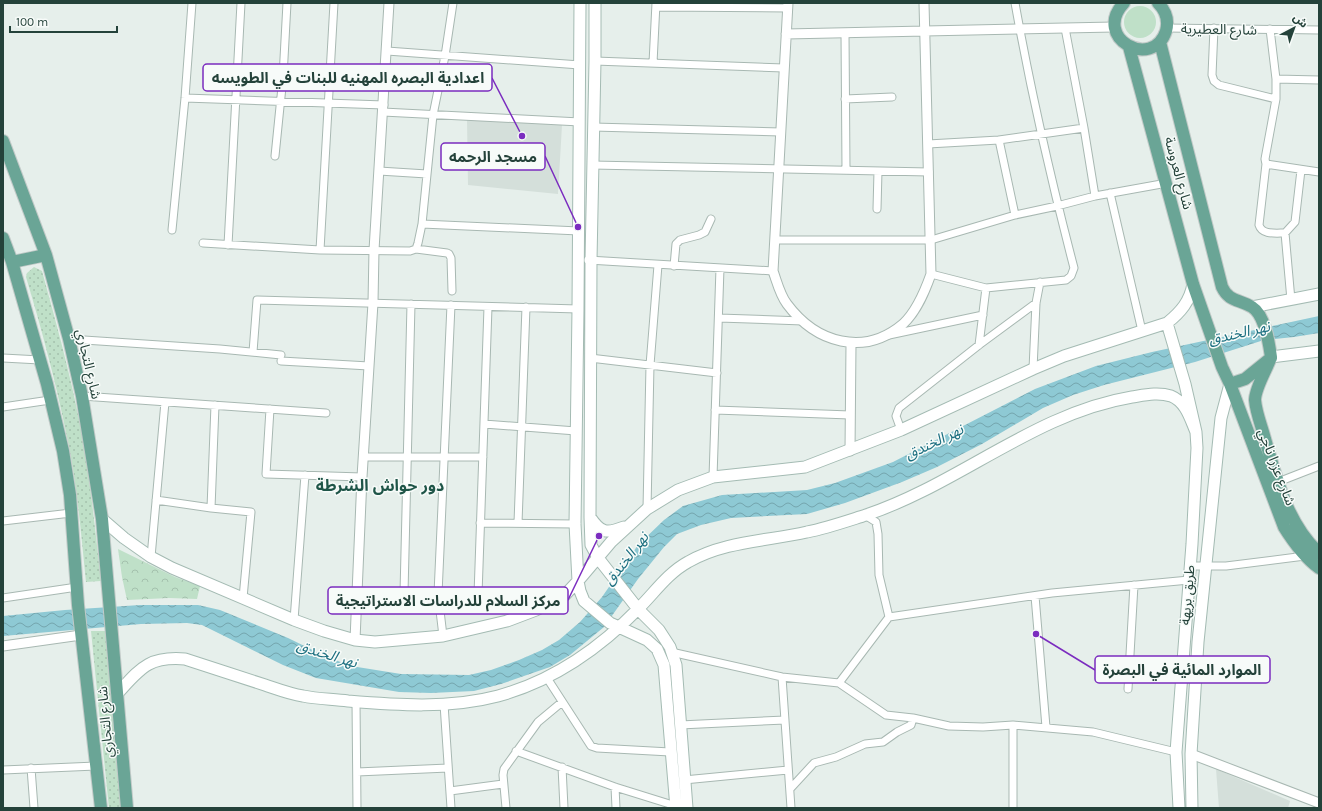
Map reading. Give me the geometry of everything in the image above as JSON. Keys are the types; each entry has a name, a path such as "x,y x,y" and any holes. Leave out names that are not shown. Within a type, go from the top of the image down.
{"main road":[{"path":"580,3 579,260 575,524 578,581 584,601 614,626 647,640 657,649 661,657 664,665 676,807"},
{"path":"595,3 590,358 591,545 606,569 638,609 659,630 670,646 676,665 687,808"},
{"path":"1121,5 1116,14 1114,27 1122,42 1129,47 1145,49 1153,47 1160,42 1167,28 1166,14 1158,3"},
{"name":"شارع العروسة","path":"1160,42 1222,287 1225,294 1252,307"},
{"name":"شارع العروسة","path":"1129,47 1167,183 1193,284 1222,367"},
{"name":"شارع التجاري","path":"3,141 46,255 69,339 82,396 102,520 127,808"},
{"path":"4,241 12,262 40,360 63,451 71,513 77,587"},
{"path":"12,262 46,255"},
{"path":"102,520 151,557 172,568 294,620 355,640 375,642 443,636 507,621 536,610 563,597 611,542 628,526 647,509 678,490 713,477 805,467 850,451 901,430 1064,356 1167,323 1182,310 1193,284"},
{"path":"1252,307 1319,294"},
{"path":"1252,307 1261,317 1270,344 1272,358"},
{"name":"طريق بريهة","path":"1167,323 1185,384 1196,432 1197,448 1176,752 1177,805"},
{"path":"1230,384 1245,379 1272,358 1319,351"},
{"name":"شارع عزرا ناجي","path":"1272,358 1257,392 1255,401 1278,482 1294,522 1307,542 1319,553"},
{"name":"شارع عزرا ناجي","path":"1222,367 1230,384 1284,527 1305,556 1319,568"},
{"name":"طريق بريهة","path":"1193,805 1191,754 1198,642 1221,418 1230,384"},
{"path":"117,694 139,670 157,661 171,658 185,659 301,696 386,704 444,704 499,696 547,678 588,653 614,626 638,609 670,574 688,561 701,555 737,545 807,532 865,515 904,499 1056,420 1076,412 1117,400 1152,394 1163,394 1180,401 1186,408 1196,432"},
{"path":"590,517 601,530 609,533 628,526"},
{"name":"شارع التجاري","path":"77,587 81,635 101,808"},
{"path":"670,749 682,746"}],"street":[{"path":"172,230 185,98 192,3"},
{"path":"228,245 241,3"},
{"path":"275,156 283,77 287,3"},
{"path":"320,250 334,3"},
{"path":"355,640 362,477 373,303 374,250 380,171 389,3"},
{"path":"416,249 422,224 433,115 445,56 453,3"},
{"path":"885,336 904,323 925,292 931,274 924,3"},
{"path":"931,274 986,288 1066,280 1072,276 1074,268 1041,134 1015,3"},
{"path":"653,63 656,5 788,6 773,271 786,303 803,321 820,334 851,344 868,342 885,336 983,314"},
{"path":"786,34 1114,27"},
{"path":"1065,28 1095,196"},
{"name":"شارع العطيرية","path":"1167,28 1319,30"},
{"path":"1214,28 1212,75 1214,81 1219,85 1276,99"},
{"path":"1270,29 1276,79 1276,99 1265,159 1266,164 1259,225 1261,230 1264,232 1285,233"},
{"path":"845,33 846,170"},
{"path":"387,51 580,65"},
{"path":"595,61 784,68"},
{"path":"237,75 330,78"},
{"path":"1276,79 1319,80"},
{"path":"846,99 892,97"},
{"path":"185,98 280,101 383,108 433,115 580,122"},
{"path":"593,126 781,132"},
{"path":"928,144 999,140 1084,128"},
{"path":"999,140 1016,215"},
{"path":"1266,164 1319,172"},
{"path":"592,165 929,172"},
{"path":"877,209 878,170"},
{"path":"1291,300 1285,233 1295,222 1302,170"},
{"path":"380,171 427,174"},
{"path":"775,240 931,240 1016,215 1095,196 1167,183"},
{"path":"1110,193 1142,331"},
{"path":"674,266 676,244 680,240 705,232 711,219"},
{"path":"422,224 579,231"},
{"path":"203,243 320,250 410,251 416,249 449,254 451,258 452,291"},
{"path":"579,260 773,271"},
{"path":"647,509 650,365 658,265"},
{"path":"713,477 720,268"},
{"path":"1033,369 1036,303 1040,282"},
{"path":"979,345 986,288"},
{"path":"253,352 257,300 578,309"},
{"path":"901,430 896,416 899,408 979,345 1036,303"},
{"path":"404,593 411,304"},
{"path":"443,636 438,594 451,306"},
{"path":"478,595 488,306"},
{"path":"518,523 526,308"},
{"path":"719,318 803,321"},
{"path":"69,339 253,352 281,358 369,366"},
{"path":"850,451 851,344"},
{"path":"3,358 40,360"},
{"path":"590,358 717,373"},
{"path":"82,396 326,413"},
{"path":"3,407 50,400"},
{"path":"151,557 165,402"},
{"path":"211,508 215,405"},
{"path":"270,409 266,474 362,477"},
{"path":"716,410 850,416"},
{"path":"484,424 576,431"},
{"path":"364,457 483,456"},
{"path":"1278,482 1319,466"},
{"path":"294,620 305,475"},
{"path":"156,500 251,512 243,598"},
{"path":"3,521 71,513"},
{"path":"865,515 876,522 878,534 879,575 888,617"},
{"path":"480,523 575,524"},
{"path":"1190,566 1226,566 1305,556"},
{"path":"839,683 888,617 1035,596 1189,580"},
{"path":"1128,689 1134,586"},
{"path":"3,598 77,587"},
{"path":"356,592 563,597"},
{"path":"1035,596 1046,728"},
{"path":"3,646 81,635"},
{"path":"671,652 782,677 839,683 886,715 913,718 949,726 983,727 1013,725 1092,732 1176,752"},
{"path":"782,677 791,808"},
{"path":"547,678 591,746 597,748 670,749"},
{"path":"356,701 357,808"},
{"path":"506,808 503,784 504,768 538,722 562,702"},
{"path":"444,704 451,808"},
{"path":"790,789 814,763 836,757 865,744 883,742 896,732 911,725 913,718"},
{"path":"680,725 785,720"},
{"path":"1013,725 1013,808"},
{"path":"516,751 615,787 676,807"},
{"path":"1191,754 1319,803"},
{"path":"3,770 96,766"},
{"path":"562,767 564,808"},
{"path":"31,768 34,808"},
{"path":"357,772 448,768"},
{"path":"684,780 788,770"},
{"path":"450,791 503,784"},
{"path":"615,787 616,808"}],"shaded area":[{"path":"467,119 562,125 558,194 468,185"},
{"path":"1216,769 1290,801 1288,808 1219,808"}],"green space":[{"path":"1137,6 1143,6 1153,13 1156,22 1155,28 1149,35 1143,38 1137,38 1127,31 1124,25 1124,19 1131,9"},
{"path":"34,267 42,271 76,405 84,444 101,581 86,582 76,491 67,437 38,317 26,277 27,273"},
{"path":"118,549 175,577 200,586 197,599 169,598 127,600"},
{"path":"91,631 106,631 123,808 109,808"}],"water":[{"name":"نهر الخندق","path":"1319,316 1319,333 1264,340 1195,362 1104,385 1073,395 1043,408 982,444 937,467 902,482 845,503 807,514 731,518 701,525 677,534 664,547 638,579 604,627 570,655 550,667 501,684 474,691 431,693 399,692 316,678 283,665 202,625 187,623 141,624 3,636 3,616 140,605 198,605 220,610 351,666 401,674 469,675 491,670 542,650 559,640 580,622 602,597 638,545 664,520 683,506 722,495 807,490 835,483 893,462 1035,389 1096,366 1152,352"}],"place":[{"name":"اعدادية البصره المهنيه للبنات في الطويسه","path":"522,136"},
{"name":"مسجد الرحمه","path":"578,227"},
{"name":"مركز السلام للدراسات الاستراتيجية","path":"599,536"},
{"name":"الموارد المائية في البصرة","path":"1036,634"}],"district":[{"name":"دور حواش الشرطة","path":"380,485"}]}
